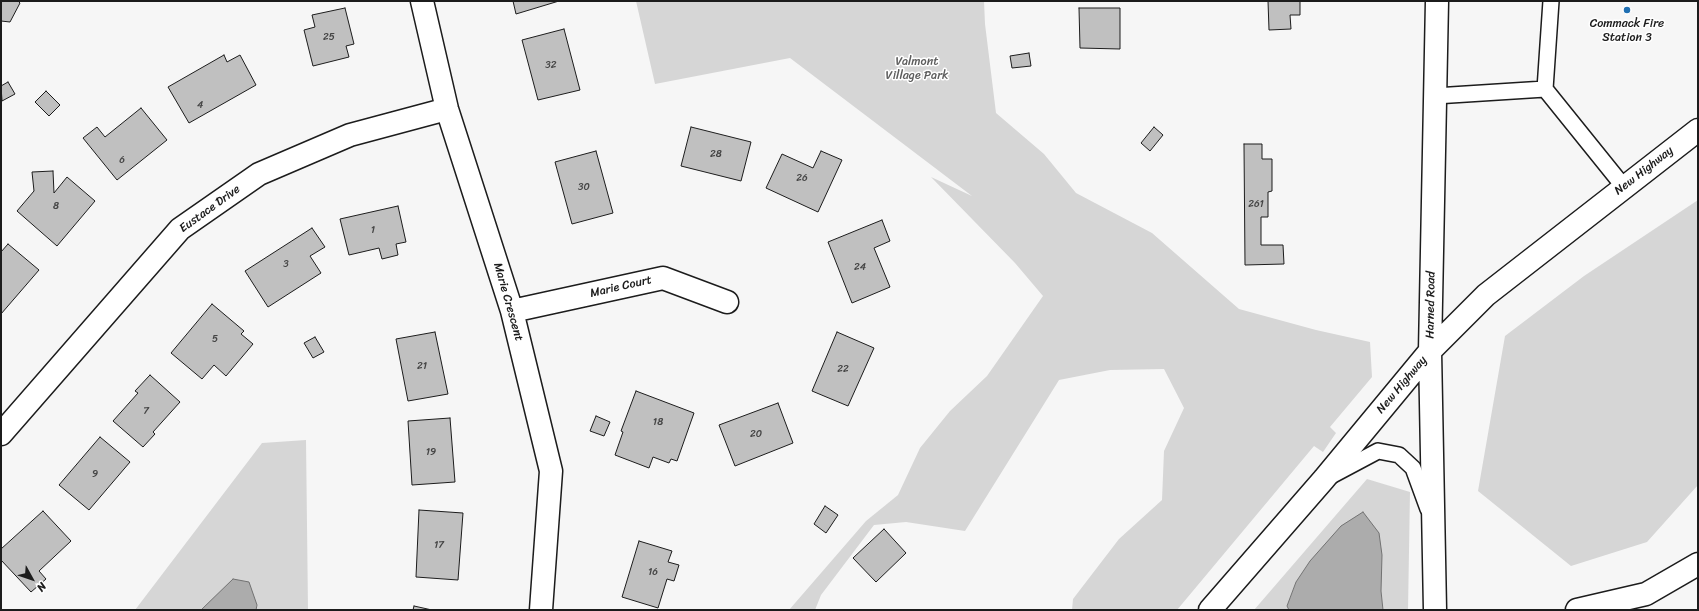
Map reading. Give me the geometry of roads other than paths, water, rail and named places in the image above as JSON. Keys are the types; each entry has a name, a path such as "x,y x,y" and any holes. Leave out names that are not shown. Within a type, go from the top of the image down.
{"street":[{"name":"Marie Crescent","path":"422,1 447,109 512,311 551,471 541,610"},
{"name":"Harned Road","path":"1435,610 1430,351 1437,1"},
{"name":"Eustace Drive","path":"1,434 180,229 259,174 350,135 447,109"},
{"name":"New Highway","path":"1210,610 1324,479 1430,351 1486,295 1698,130"},
{"name":"Marie Court","path":"512,311 663,278 727,302"},
{"path":"1577,610 1646,594 1698,564"}],"lane":[{"path":"1551,1 1545,89 1624,187"},
{"path":"1435,96 1545,89"},
{"path":"1324,479 1378,451 1399,455 1414,468 1433,522"}],"place":[{"name":"Commack Fire Station 3","path":"1627,10"}],"park label":[{"name":"Valmont Village Park","path":"917,69"}]}
